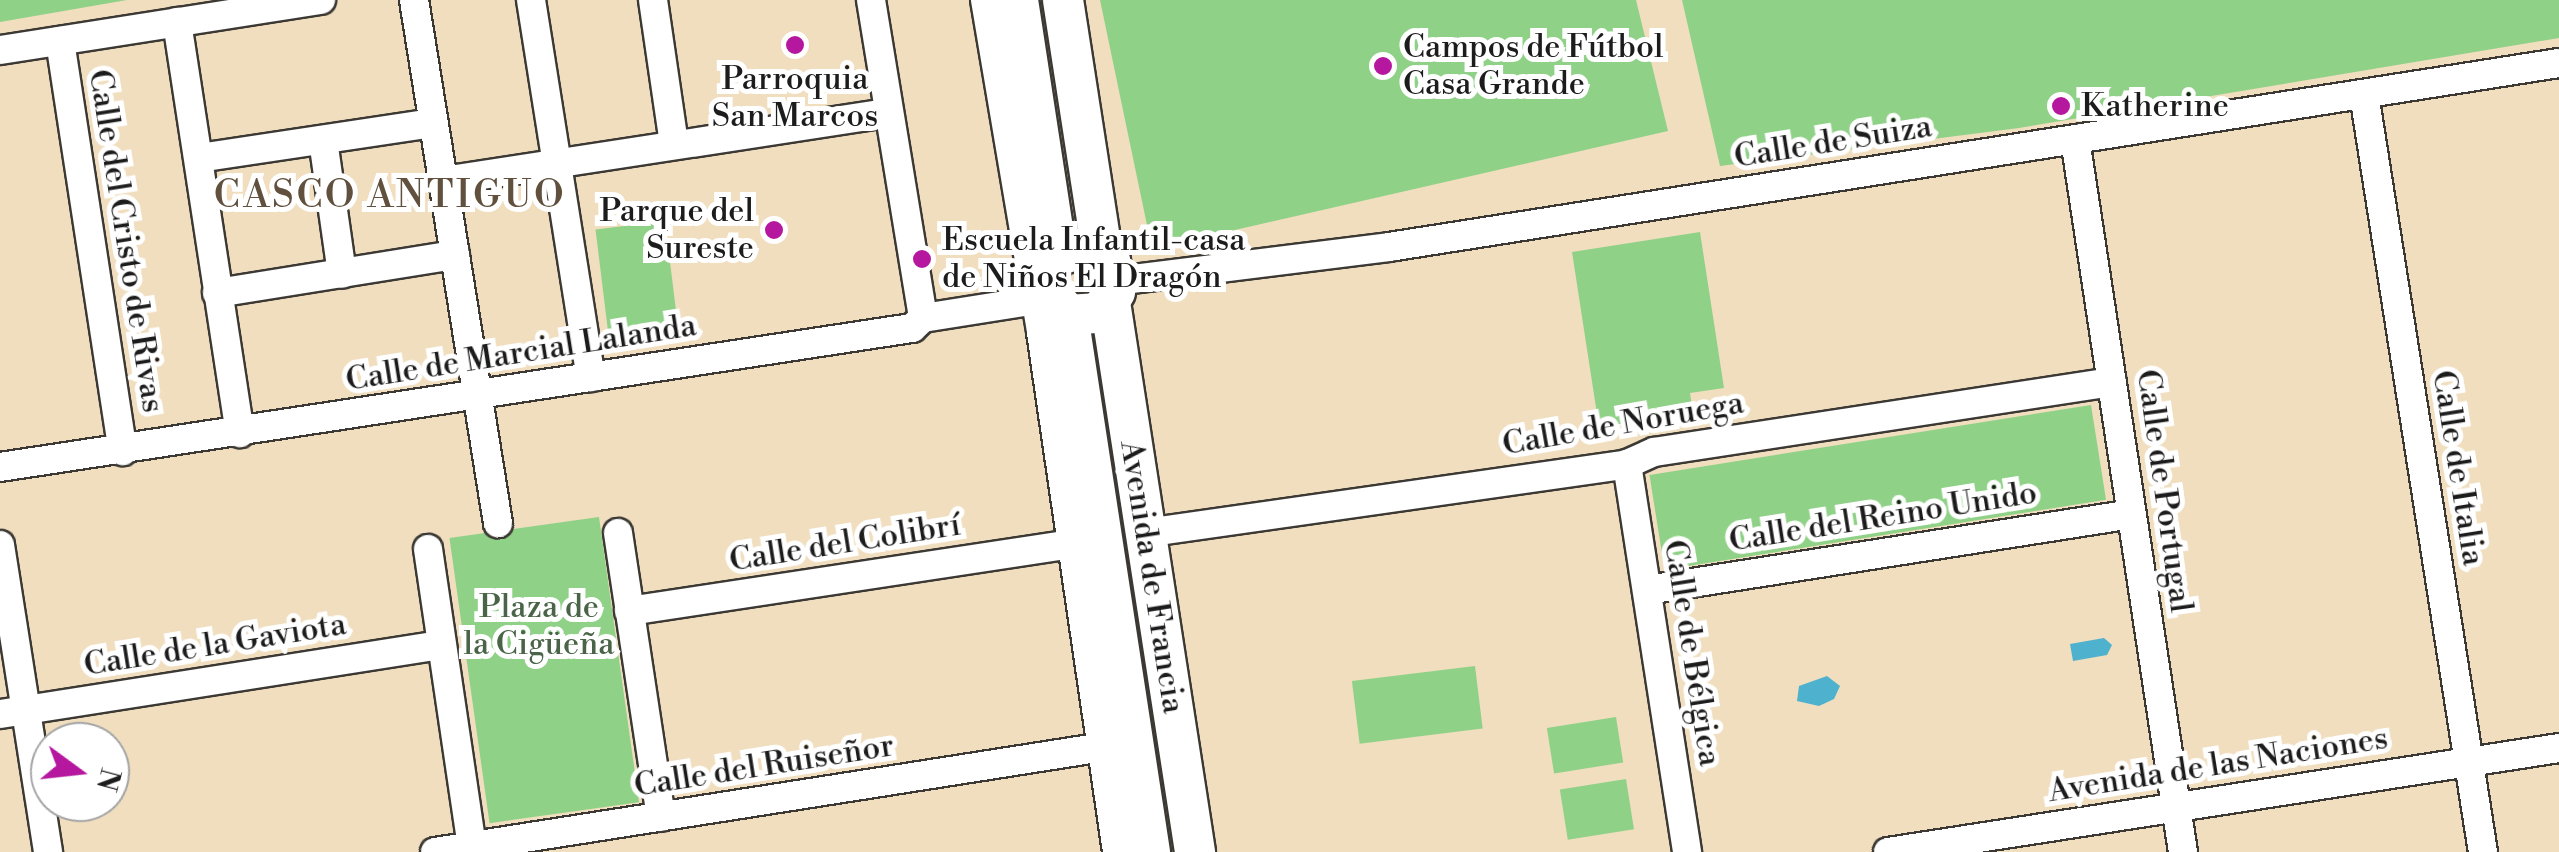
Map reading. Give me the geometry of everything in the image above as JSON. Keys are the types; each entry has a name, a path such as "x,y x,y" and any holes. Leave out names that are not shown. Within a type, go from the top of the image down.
{"street":[{"path":"0,50 321,0"},
{"path":"414,0 498,523"},
{"path":"531,0 590,377"},
{"path":"653,0 674,144"},
{"path":"871,0 923,318"},
{"path":"985,0 1051,306 1072,544 1116,852"},
{"name":"Avenida de Francia","path":"1018,0 1056,256 1046,276 1150,852"},
{"name":"Avenida de Francia","path":"1063,0 1110,278 1145,533 1196,852"},
{"path":"177,22 240,433"},
{"name":"Calle del Cristo de Rivas","path":"60,41 123,451"},
{"name":"Calle de Suiza","path":"1110,278 1389,247 2559,63"},
{"name":"Calle de Italia","path":"2364,94 2484,852"},
{"path":"443,181 888,114"},
{"path":"198,158 433,123"},
{"name":"Calle de Portugal","path":"2075,139 2183,852"},
{"path":"323,140 342,274"},
{"path":"1051,306 1099,313 1110,278 1070,248 1056,256"},
{"path":"217,294 455,256"},
{"name":"Calle de Marcial Lalanda","path":"0,467 912,328 923,318 1051,306"},
{"name":"Calle de Noruega","path":"1145,533 1627,464 1654,452 2112,382"},
{"name":"Calle de Bélgica","path":"1627,464 1688,852"},
{"name":"Calle del Reino Unido","path":"1647,590 2131,514"},
{"path":"618,533 660,817"},
{"name":"Calle del Colibrí","path":"629,611 1072,544"},
{"path":"0,545 14,712 48,852"},
{"path":"428,550 472,846"},
{"name":"Calle de la Gaviota","path":"14,712 442,645"},
{"name":"Calle del Ruiseñor","path":"435,852 472,846 568,842 660,817 1103,747"},
{"name":"Avenida de las Naciones","path":"1888,852 2559,748"}],"green space":[{"path":"0,0 127,0 0,22"},
{"name":"Campos de Fútbol Casa Grande","path":"1100,0 1636,0 1668,131 1152,249"},
{"path":"1682,0 2559,0 2559,38 2019,128 1720,166"},
{"path":"665,221 679,332 609,341 596,230"},
{"path":"1700,232 1724,388 1690,393 1693,413 1599,427 1572,252"},
{"path":"2091,405 2106,500 1665,570 1650,475"},
{"name":"Plaza de la Cigüeña","path":"599,517 639,802 490,823 449,538"},
{"path":"1475,666 1483,729 1360,744 1352,681"},
{"path":"1616,717 1623,762 1554,773 1547,728"},
{"path":"1626,779 1634,829 1568,840 1560,789"}],"water":[{"path":"2104,638 2112,645 2107,655 2073,661 2070,644"},
{"path":"1827,676 1840,686 1834,699 1819,706 1797,701 1799,686"}],"place":[{"name":"Parroquia San Marcos","path":"795,45"},
{"name":"Campos de Fútbol Casa Grande","path":"1383,66"},
{"name":"Katherine","path":"2061,106"},
{"name":"Parque del Sureste","path":"774,230"},
{"name":"Escuela Infantil-casa de Niños El Dragón","path":"922,259"}],"district":[{"name":"CASCO ANTIGUO","path":"390,196"}]}
